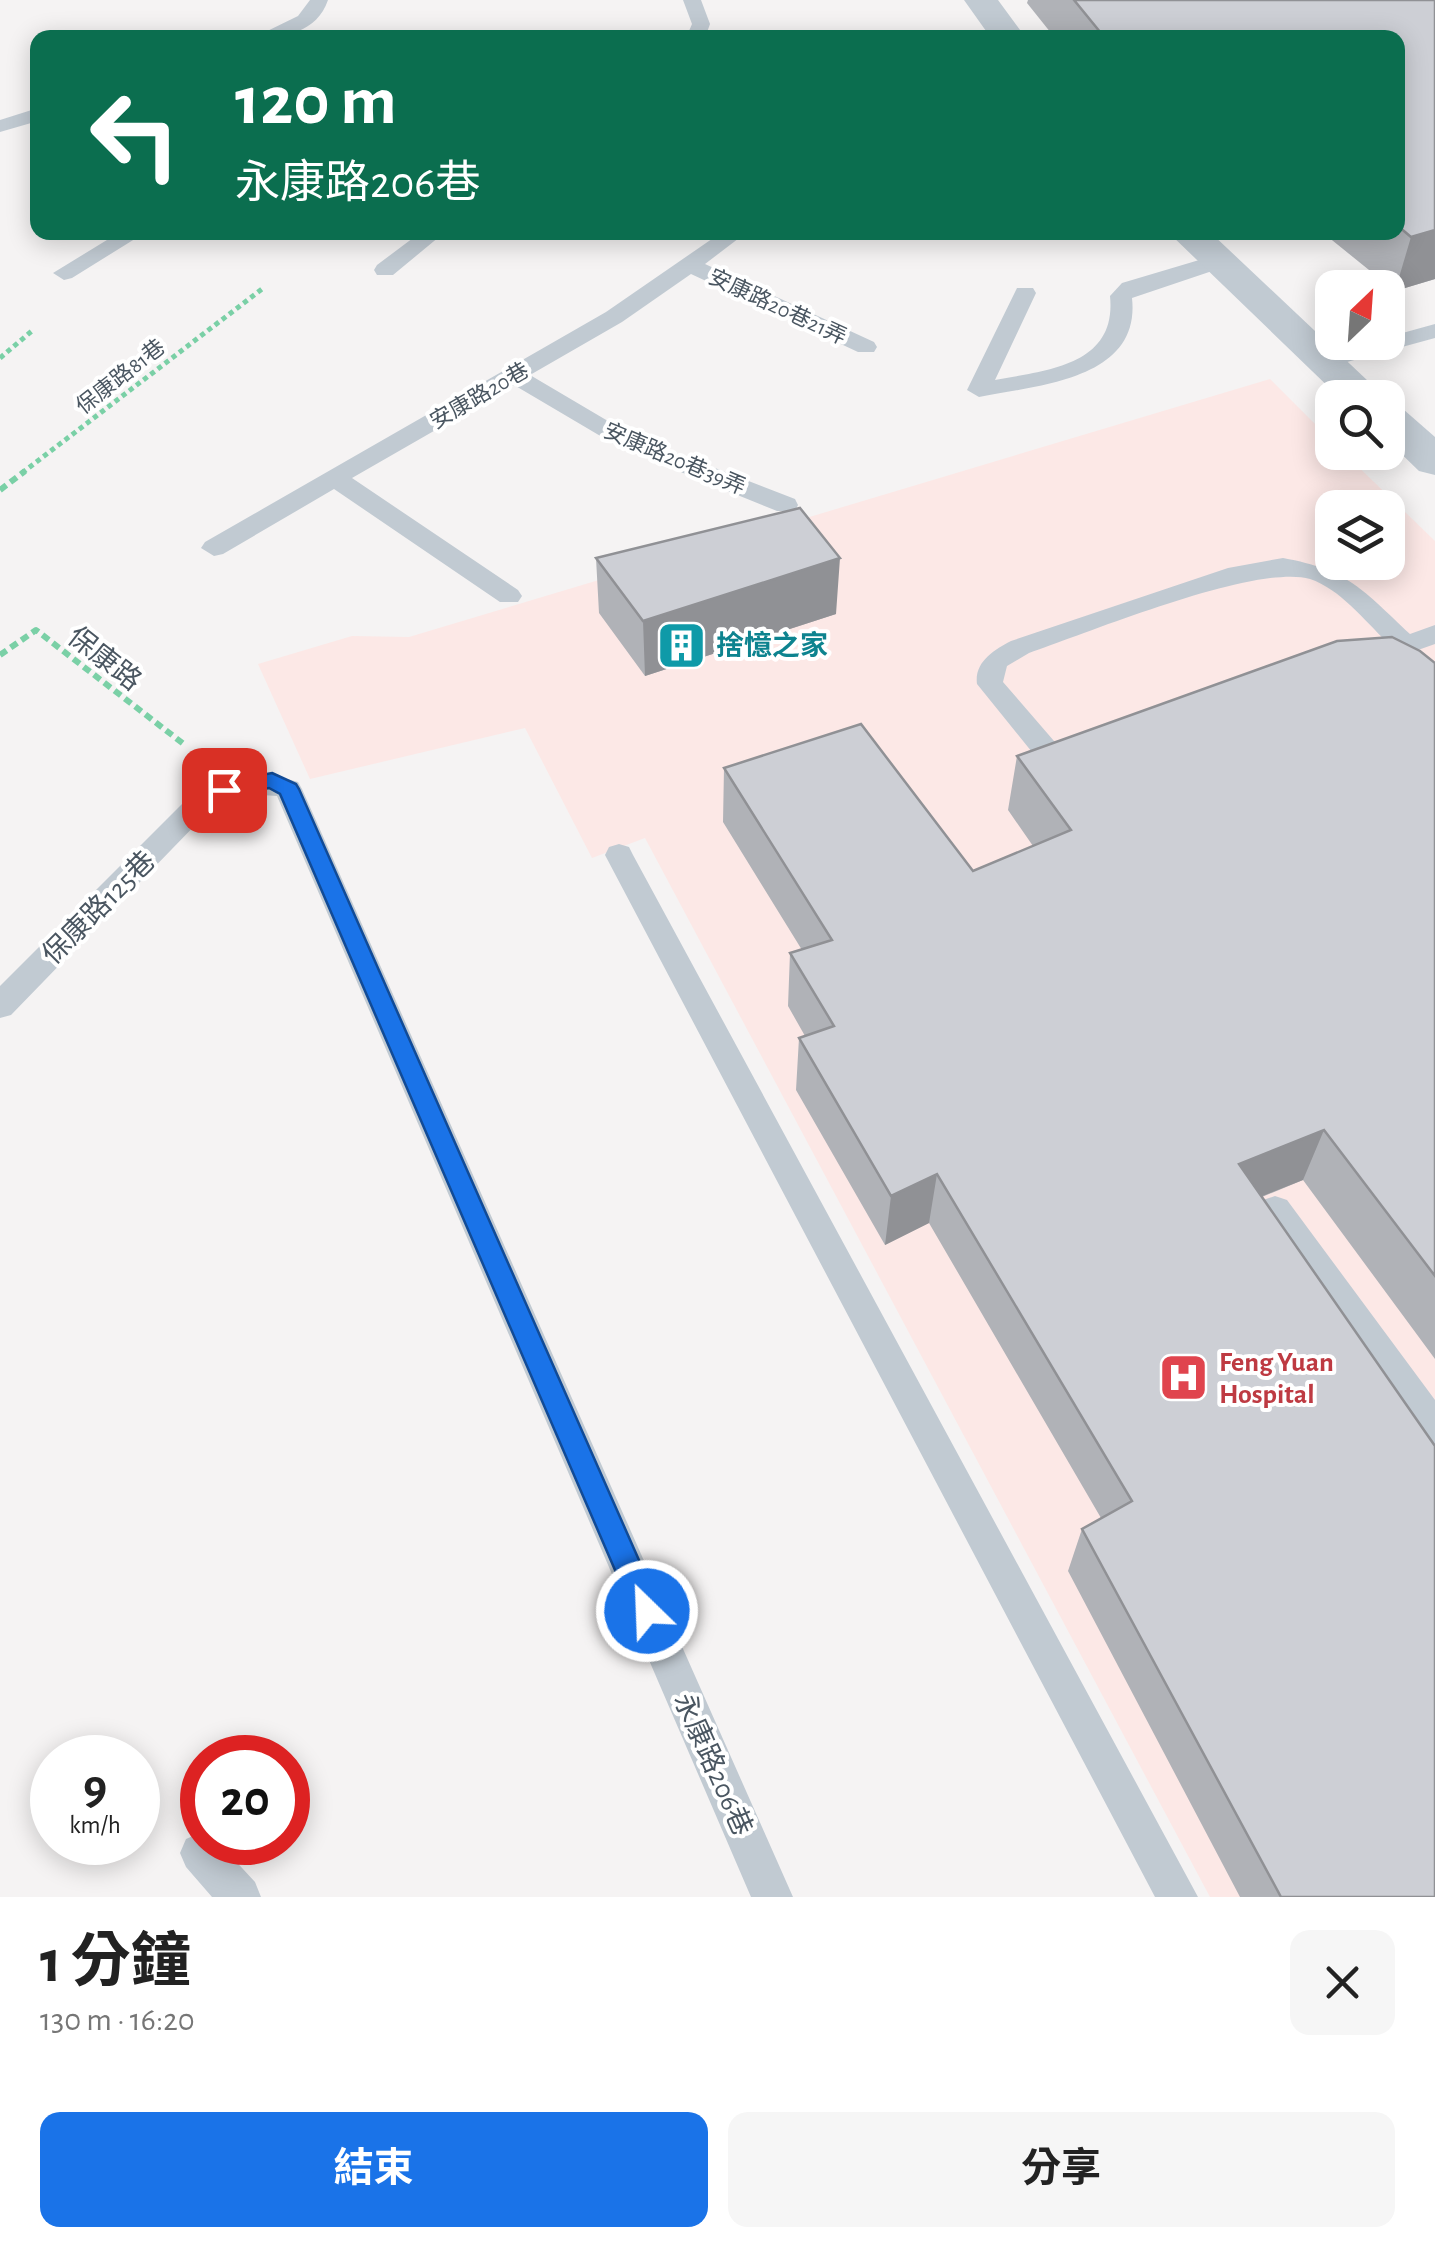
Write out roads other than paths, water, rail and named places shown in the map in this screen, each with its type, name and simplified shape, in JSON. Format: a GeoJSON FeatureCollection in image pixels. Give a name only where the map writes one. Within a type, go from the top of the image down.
{"type":"FeatureCollection","features":[{"type":"Feature","properties":{"kind":"street"},"geometry":{"type":"LineString","coordinates":[[981,0],[1003,30]]}},
{"type":"Feature","properties":{"kind":"street"},"geometry":{"type":"LineString","coordinates":[[1195,240],[1346,380]]}},
{"type":"Feature","properties":{"kind":"street"},"geometry":{"type":"LineString","coordinates":[[1405,434],[1435,462]]}},
{"type":"Feature","properties":{"kind":"lane"},"geometry":{"type":"LineString","coordinates":[[282,30],[309,19],[319,0]]}},
{"type":"Feature","properties":{"kind":"lane"},"geometry":{"type":"LineString","coordinates":[[692,0],[700,24],[697,30]]}},
{"type":"Feature","properties":{"kind":"lane"},"geometry":{"type":"LineString","coordinates":[[0,126],[30,117]]}},
{"type":"Feature","properties":{"kind":"lane"},"geometry":{"type":"LineString","coordinates":[[64,272],[122,240]]}},
{"type":"Feature","properties":{"kind":"lane"},"geometry":{"type":"LineString","coordinates":[[385,270],[424,240]]}},
{"type":"Feature","properties":{"kind":"lane","name":"安康路20巷"},"geometry":{"type":"LineString","coordinates":[[214,548],[614,316],[725,240]]}},
{"type":"Feature","properties":{"kind":"lane"},"geometry":{"type":"LineString","coordinates":[[1025,293],[979,390],[1082,367],[1117,340],[1122,326],[1121,296],[1130,288],[1216,262]]}},
{"type":"Feature","properties":{"kind":"lane","name":"安康路20巷21弄"},"geometry":{"type":"LineString","coordinates":[[689,265],[866,347]]}},
{"type":"Feature","properties":{"kind":"lane"},"geometry":{"type":"LineString","coordinates":[[1325,361],[1435,331]]}},
{"type":"Feature","properties":{"kind":"lane","name":"安康路20巷39弄"},"geometry":{"type":"LineString","coordinates":[[514,376],[627,442],[786,505]]}},
{"type":"Feature","properties":{"kind":"lane"},"geometry":{"type":"LineString","coordinates":[[335,478],[510,596]]}},
{"type":"Feature","properties":{"kind":"lane"},"geometry":{"type":"LineString","coordinates":[[1102,754],[1071,757],[1046,750],[990,684],[989,675],[998,660],[1020,647],[1266,566],[1316,572],[1340,583],[1406,645]]}},
{"type":"Feature","properties":{"kind":"lane"},"geometry":{"type":"LineString","coordinates":[[1342,668],[1435,634]]}},
{"type":"Feature","properties":{"kind":"lane"},"geometry":{"type":"LineString","coordinates":[[1379,655],[1402,678]]}},
{"type":"Feature","properties":{"kind":"lane","name":"永康路206巷"},"geometry":{"type":"LineString","coordinates":[[248,782],[272,780],[288,789],[772,1897]]}},
{"type":"Feature","properties":{"kind":"lane","name":"保康路125巷"},"geometry":{"type":"LineString","coordinates":[[0,1006],[194,809],[224,790],[248,782]]}},
{"type":"Feature","properties":{"kind":"lane"},"geometry":{"type":"LineString","coordinates":[[620,856],[1177,1897]]}},
{"type":"Feature","properties":{"kind":"lane"},"geometry":{"type":"LineString","coordinates":[[1275,1210],[1435,1429]]}},
{"type":"Feature","properties":{"kind":"lane"},"geometry":{"type":"LineString","coordinates":[[211,1865],[240,1897]]}},
{"type":"Feature","properties":{"kind":"place","name":"捨憶之家"},"geometry":{"type":"Point","coordinates":[681,645]}},
{"type":"Feature","properties":{"kind":"place","name":"Feng Yuan Hospital"},"geometry":{"type":"Point","coordinates":[1184,1377]}}]}
